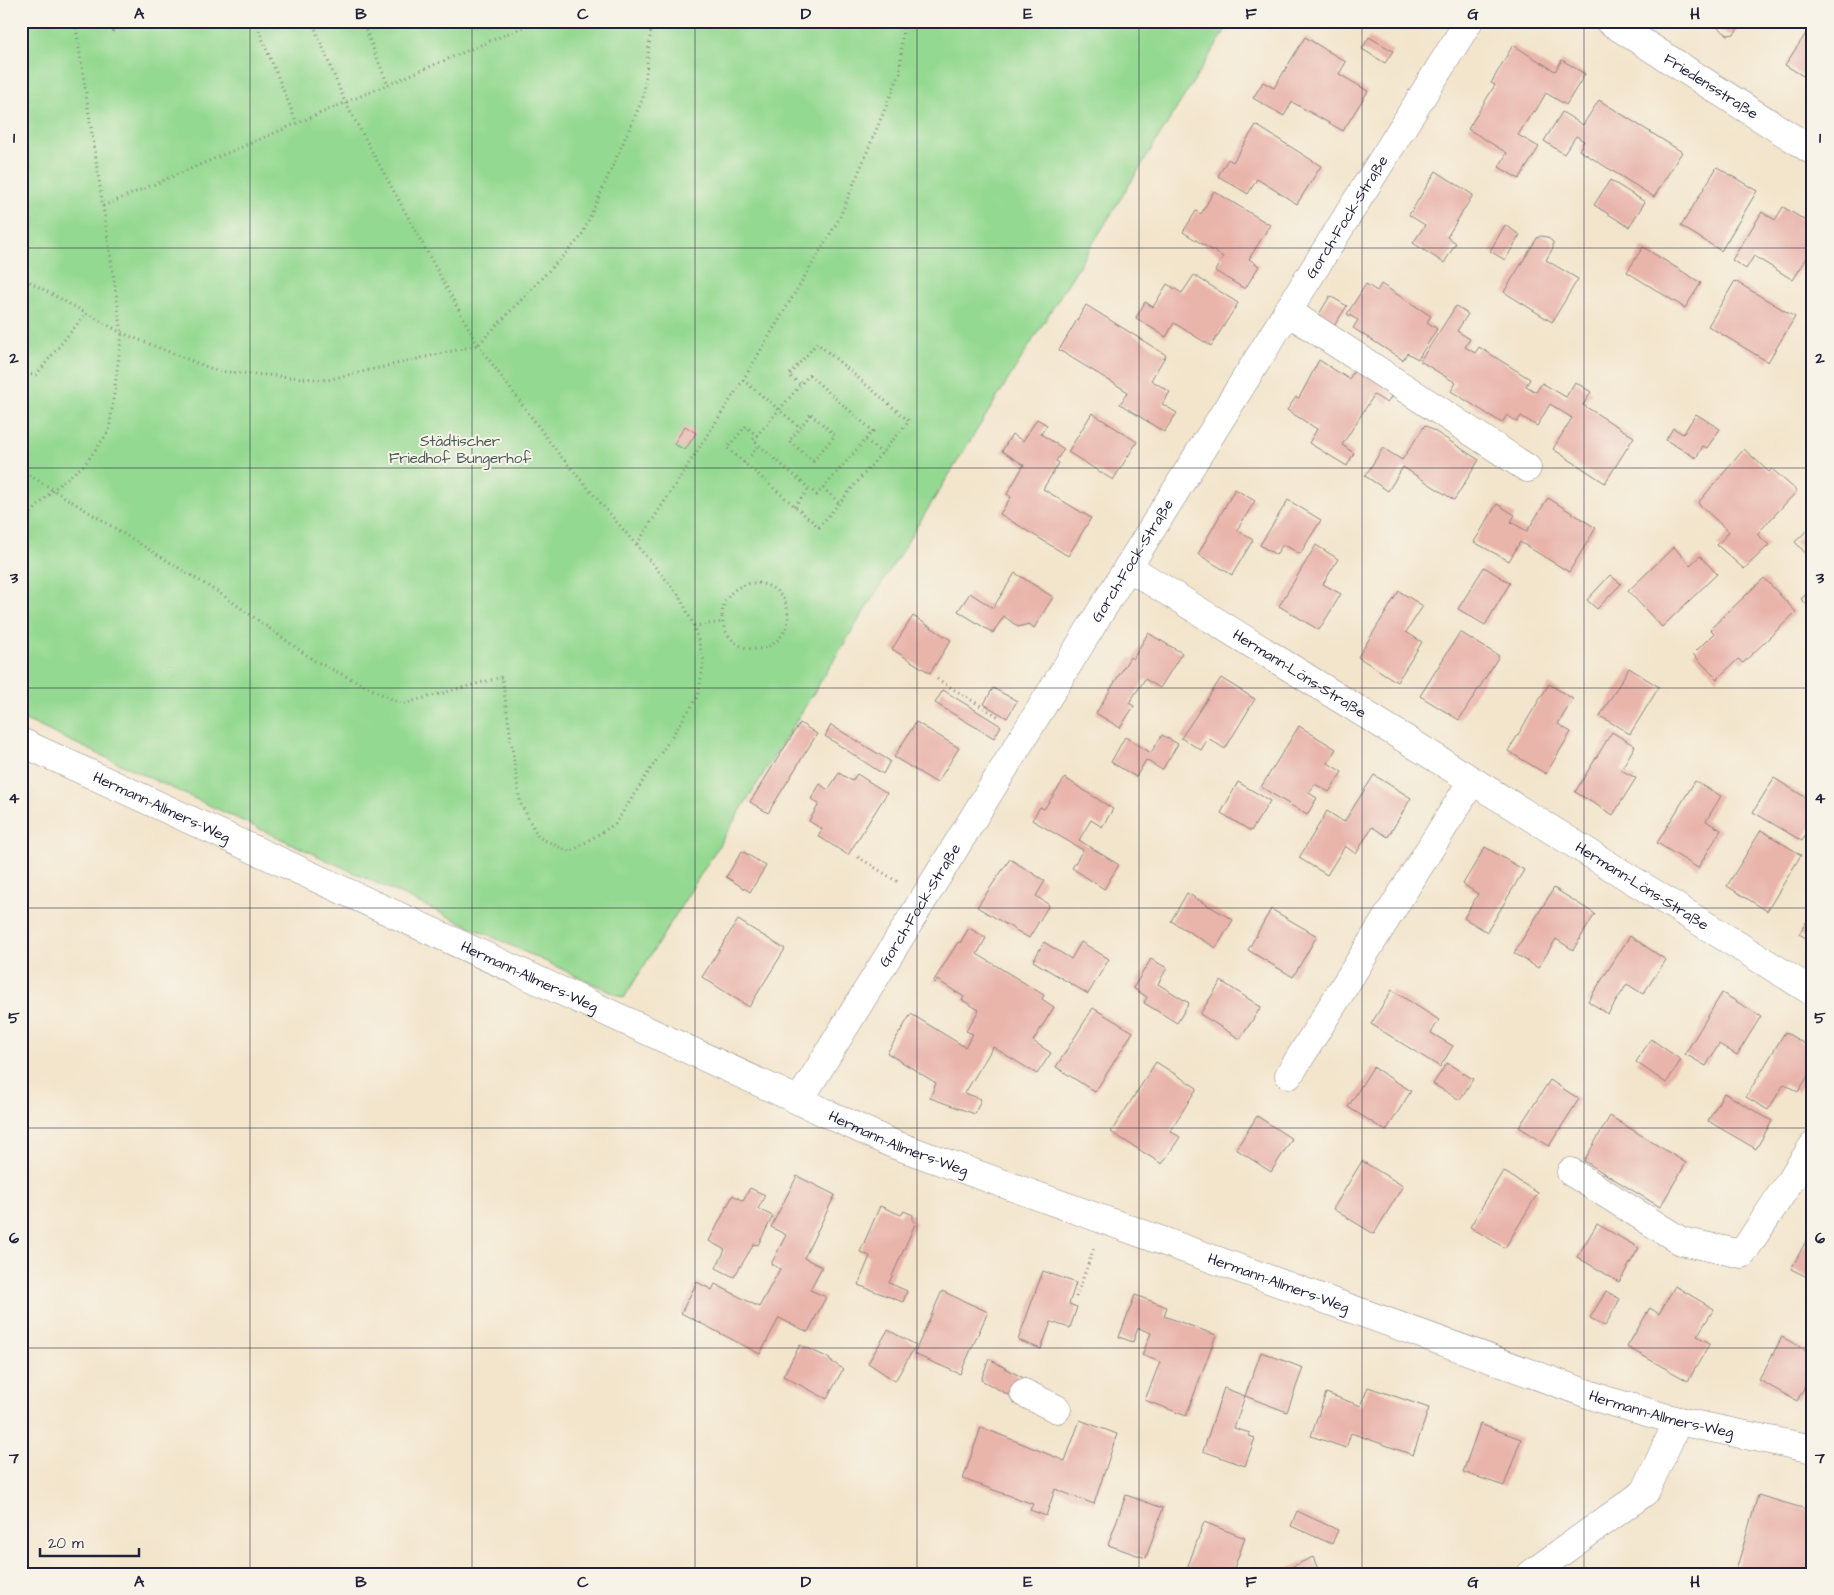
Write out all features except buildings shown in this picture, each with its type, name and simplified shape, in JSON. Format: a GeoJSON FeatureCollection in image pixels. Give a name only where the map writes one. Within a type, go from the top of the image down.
{"type":"FeatureCollection","features":[{"type":"Feature","properties":{"kind":"street","name":"Gorch-Fock-Straße"},"geometry":{"type":"LineString","coordinates":[[799,1101],[1128,567],[1469,21]]}},
{"type":"Feature","properties":{"kind":"street","name":"Friedensstraße"},"geometry":{"type":"LineString","coordinates":[[1609,21],[1813,151]]}},
{"type":"Feature","properties":{"kind":"street"},"geometry":{"type":"LineString","coordinates":[[1287,311],[1527,468]]}},
{"type":"Feature","properties":{"kind":"street","name":"Hermann-Löns-Straße"},"geometry":{"type":"LineString","coordinates":[[1128,567],[1813,992]]}},
{"type":"Feature","properties":{"kind":"street","name":"Hermann-Allmers-Weg"},"geometry":{"type":"LineString","coordinates":[[21,742],[893,1144],[1605,1400],[1678,1421],[1813,1449]]}},
{"type":"Feature","properties":{"kind":"street"},"geometry":{"type":"LineString","coordinates":[[1289,1075],[1472,782]]}},
{"type":"Feature","properties":{"kind":"street"},"geometry":{"type":"LineString","coordinates":[[1571,1172],[1682,1241],[1742,1254],[1813,1146]]}},
{"type":"Feature","properties":{"kind":"street"},"geometry":{"type":"LineString","coordinates":[[1024,1393],[1057,1409]]}},
{"type":"Feature","properties":{"kind":"street"},"geometry":{"type":"LineString","coordinates":[[1530,1574],[1645,1492],[1678,1421]]}},
{"type":"Feature","properties":{"kind":"path"},"geometry":{"type":"LineString","coordinates":[[21,524],[54,490],[85,464],[109,431],[122,333],[74,21]]}},
{"type":"Feature","properties":{"kind":"path"},"geometry":{"type":"LineString","coordinates":[[109,21],[113,31],[136,21]]}},
{"type":"Feature","properties":{"kind":"path"},"geometry":{"type":"LineString","coordinates":[[255,21],[296,122]]}},
{"type":"Feature","properties":{"kind":"path"},"geometry":{"type":"LineString","coordinates":[[21,470],[224,596],[315,662],[402,704],[502,677],[520,802],[538,837],[570,852],[614,824],[698,696],[704,661],[694,626],[679,595],[558,453],[478,345],[345,102],[312,21]]}},
{"type":"Feature","properties":{"kind":"path"},"geometry":{"type":"LineString","coordinates":[[362,21],[388,85]]}},
{"type":"Feature","properties":{"kind":"path"},"geometry":{"type":"LineString","coordinates":[[103,206],[537,21]]}},
{"type":"Feature","properties":{"kind":"path"},"geometry":{"type":"LineString","coordinates":[[21,278],[122,333],[217,371],[327,380],[478,345],[581,237],[643,98],[652,21]]}},
{"type":"Feature","properties":{"kind":"path"},"geometry":{"type":"LineString","coordinates":[[637,544],[743,380],[839,219],[900,73],[903,21]]}},
{"type":"Feature","properties":{"kind":"path"},"geometry":{"type":"LineString","coordinates":[[21,374],[36,375],[86,313]]}},
{"type":"Feature","properties":{"kind":"path"},"geometry":{"type":"LineString","coordinates":[[757,436],[746,426],[727,448],[818,527],[909,421],[817,343],[789,375],[801,385]]}},
{"type":"Feature","properties":{"kind":"path"},"geometry":{"type":"LineString","coordinates":[[809,375],[873,430],[817,495],[753,440],[779,410],[809,375]]}},
{"type":"Feature","properties":{"kind":"path"},"geometry":{"type":"LineString","coordinates":[[743,380],[800,427]]}},
{"type":"Feature","properties":{"kind":"path"},"geometry":{"type":"LineString","coordinates":[[810,414],[835,435],[813,461],[788,440],[800,427],[810,414]]}},
{"type":"Feature","properties":{"kind":"path"},"geometry":{"type":"LineString","coordinates":[[866,440],[882,453]]}},
{"type":"Feature","properties":{"kind":"path"},"geometry":{"type":"LineString","coordinates":[[744,463],[759,446]]}},
{"type":"Feature","properties":{"kind":"path"},"geometry":{"type":"LineString","coordinates":[[794,506],[809,488]]}},
{"type":"Feature","properties":{"kind":"path"},"geometry":{"type":"LineString","coordinates":[[823,488],[839,502]]}},
{"type":"Feature","properties":{"kind":"path"},"geometry":{"type":"LineString","coordinates":[[749,582],[762,583],[774,588],[784,598],[788,611],[788,624],[783,635],[773,644],[760,649],[747,648],[735,643],[726,633],[722,622],[722,608],[728,596],[737,587],[749,582]]}},
{"type":"Feature","properties":{"kind":"path"},"geometry":{"type":"LineString","coordinates":[[694,626],[722,622]]}},
{"type":"Feature","properties":{"kind":"path"},"geometry":{"type":"LineString","coordinates":[[937,679],[1026,733]]}},
{"type":"Feature","properties":{"kind":"path"},"geometry":{"type":"LineString","coordinates":[[858,857],[924,898]]}},
{"type":"Feature","properties":{"kind":"path"},"geometry":{"type":"LineString","coordinates":[[1076,1297],[1105,1221]]}},
{"type":"Feature","properties":{"kind":"green space","name":"Städtischer Friedhof Bungerhof"},"geometry":{"type":"Polygon","coordinates":[[[21,21],[1231,21],[624,998],[21,718],[21,21]]]}}]}
